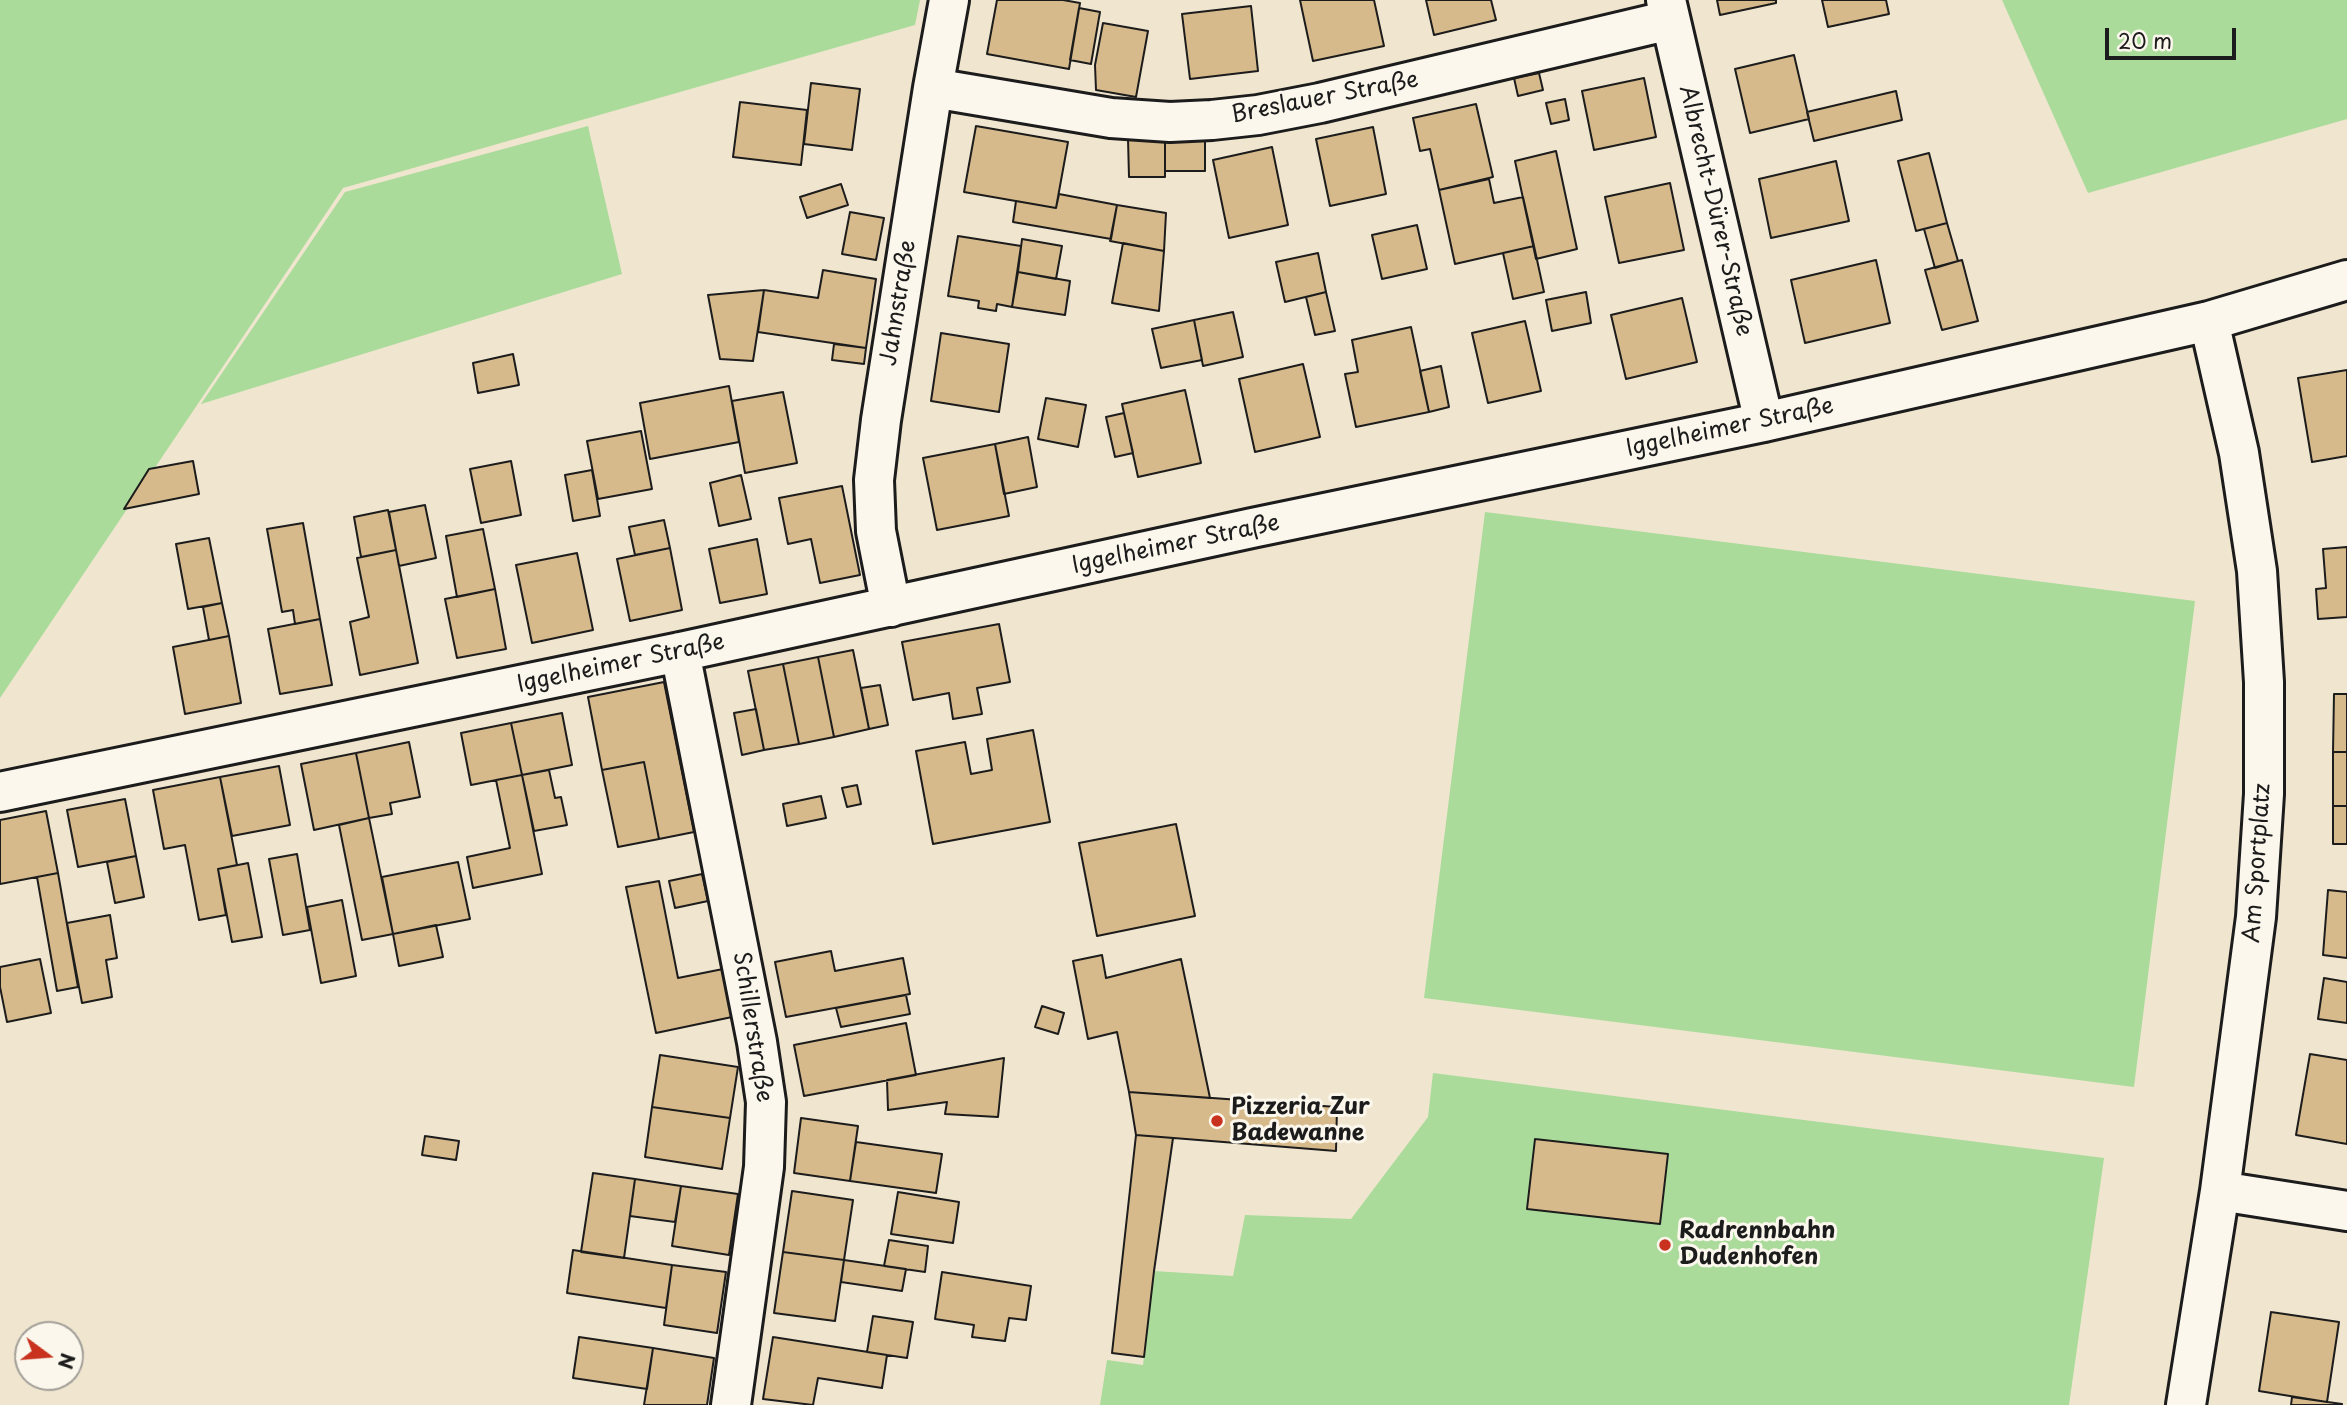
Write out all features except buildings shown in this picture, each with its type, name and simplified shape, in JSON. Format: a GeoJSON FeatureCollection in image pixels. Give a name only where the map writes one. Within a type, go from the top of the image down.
{"type":"FeatureCollection","features":[{"type":"Feature","properties":{"kind":"street","name":"Jahnstraße"},"geometry":{"type":"LineString","coordinates":[[891,607],[876,531],[874,480],[881,420],[949,0]]}},
{"type":"Feature","properties":{"kind":"street","name":"Breslauer Straße"},"geometry":{"type":"LineString","coordinates":[[933,88],[1111,118],[1170,122],[1212,120],[1258,115],[1320,103],[1668,10]]}},
{"type":"Feature","properties":{"kind":"street","name":"Albrecht-Dürer-Straße"},"geometry":{"type":"LineString","coordinates":[[1668,10],[1764,422]]}},
{"type":"Feature","properties":{"kind":"street","name":"Iggelheimer Straße"},"geometry":{"type":"LineString","coordinates":[[0,792],[680,652],[1252,528],[1764,422],[2209,321],[2347,280]]}},
{"type":"Feature","properties":{"kind":"street","name":"Am Sportplatz"},"geometry":{"type":"LineString","coordinates":[[2186,1405],[2220,1191],[2256,917],[2264,794],[2264,682],[2255,558],[2239,453],[2209,321]]}},
{"type":"Feature","properties":{"kind":"street","name":"Schillerstraße"},"geometry":{"type":"LineString","coordinates":[[680,652],[757,1042],[766,1102],[764,1167],[731,1405]]}},
{"type":"Feature","properties":{"kind":"street"},"geometry":{"type":"LineString","coordinates":[[2220,1191],[2347,1211]]}},
{"type":"Feature","properties":{"kind":"green space"},"geometry":{"type":"Polygon","coordinates":[[[0,0],[920,0],[915,25],[343,188],[0,698],[0,0]]]}},
{"type":"Feature","properties":{"kind":"green space"},"geometry":{"type":"Polygon","coordinates":[[[2002,0],[2347,0],[2347,119],[2088,193],[2002,0]]]}},
{"type":"Feature","properties":{"kind":"green space"},"geometry":{"type":"Polygon","coordinates":[[[588,126],[622,274],[201,404],[345,192],[588,126]]]}},
{"type":"Feature","properties":{"kind":"green space"},"geometry":{"type":"Polygon","coordinates":[[[1485,512],[2195,601],[2134,1087],[1424,998],[1485,512]]]}},
{"type":"Feature","properties":{"kind":"green space","name":"Radrennbahn Dudenhofen"},"geometry":{"type":"Polygon","coordinates":[[[1433,1073],[2104,1158],[2069,1405],[1100,1405],[1107,1360],[1143,1365],[1154,1271],[1233,1276],[1245,1215],[1351,1219],[1428,1117],[1433,1073]]]}},
{"type":"Feature","properties":{"kind":"place","name":"Pizzeria Zur Badewanne"},"geometry":{"type":"Point","coordinates":[1217,1121]}},
{"type":"Feature","properties":{"kind":"place","name":"Radrennbahn Dudenhofen"},"geometry":{"type":"Point","coordinates":[1665,1245]}}]}
